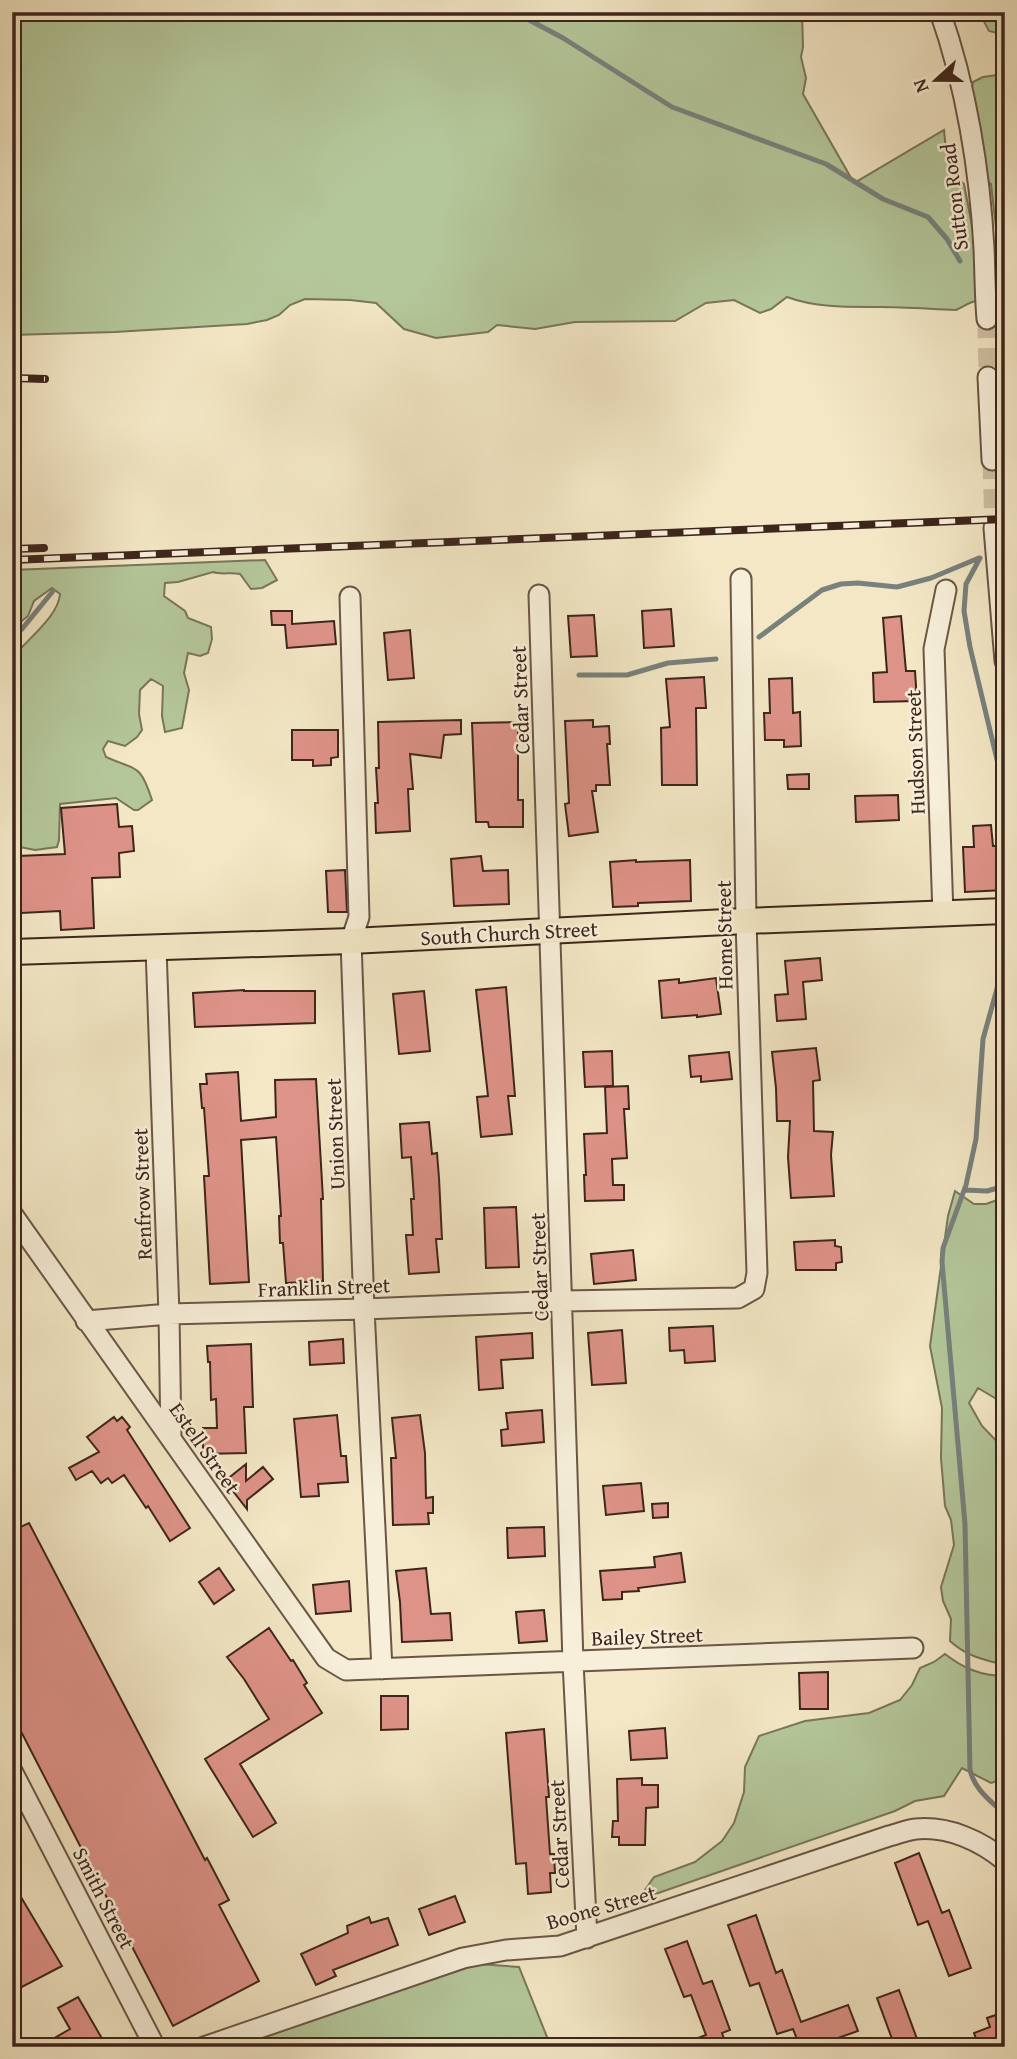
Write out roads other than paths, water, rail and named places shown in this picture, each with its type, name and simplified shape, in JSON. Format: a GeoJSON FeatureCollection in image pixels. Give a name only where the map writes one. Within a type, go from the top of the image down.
{"type":"FeatureCollection","features":[{"type":"Feature","properties":{"kind":"main road","name":"South Church Street"},"geometry":{"type":"LineString","coordinates":[[12,953],[351,941],[1005,911]]}},
{"type":"Feature","properties":{"kind":"street","name":"Sutton Road"},"geometry":{"type":"LineString","coordinates":[[940,12],[955,59],[973,150],[984,250],[987,319]]}},
{"type":"Feature","properties":{"kind":"street"},"geometry":{"type":"LineString","coordinates":[[988,377],[992,460]]}},
{"type":"Feature","properties":{"kind":"street"},"geometry":{"type":"LineString","coordinates":[[994,528],[1005,661]]}},
{"type":"Feature","properties":{"kind":"street","name":"Home Street"},"geometry":{"type":"LineString","coordinates":[[741,579],[746,921],[757,1273],[754,1289]]}},
{"type":"Feature","properties":{"kind":"street","name":"Hudson Street"},"geometry":{"type":"LineString","coordinates":[[943,915],[934,649],[946,590]]}},
{"type":"Feature","properties":{"kind":"street","name":"Cedar Street"},"geometry":{"type":"LineString","coordinates":[[539,595],[573,1662],[587,1938]]}},
{"type":"Feature","properties":{"kind":"street","name":"Union Street"},"geometry":{"type":"LineString","coordinates":[[350,597],[359,917],[351,941],[364,1309],[382,1669]]}},
{"type":"Feature","properties":{"kind":"street","name":"Renfrow Street"},"geometry":{"type":"LineString","coordinates":[[156,948],[171,1439]]}},
{"type":"Feature","properties":{"kind":"street","name":"Estell Street"},"geometry":{"type":"LineString","coordinates":[[12,1214],[326,1658],[346,1670],[382,1669]]}},
{"type":"Feature","properties":{"kind":"street","name":"Franklin Street"},"geometry":{"type":"LineString","coordinates":[[86,1321],[169,1314],[738,1298],[754,1289]]}},
{"type":"Feature","properties":{"kind":"street","name":"Bailey Street"},"geometry":{"type":"LineString","coordinates":[[382,1669],[913,1648]]}},
{"type":"Feature","properties":{"kind":"street","name":"Smith Street"},"geometry":{"type":"LineString","coordinates":[[12,1771],[155,2047]]}},
{"type":"Feature","properties":{"kind":"street","name":"Boone Street"},"geometry":{"type":"LineString","coordinates":[[204,2047],[463,1958],[506,1950],[560,1946],[916,1829],[963,1835],[981,1843],[1005,1861]]}},
{"type":"Feature","properties":{"kind":"waterway"},"geometry":{"type":"LineString","coordinates":[[514,12],[563,38],[672,107],[826,164],[883,199],[928,217],[947,239],[960,261]]}},
{"type":"Feature","properties":{"kind":"waterway"},"geometry":{"type":"LineString","coordinates":[[759,637],[822,590],[841,584],[858,583],[897,587],[931,578],[979,558]]}},
{"type":"Feature","properties":{"kind":"waterway"},"geometry":{"type":"LineString","coordinates":[[980,558],[966,584],[964,611],[1005,799]]}},
{"type":"Feature","properties":{"kind":"waterway"},"geometry":{"type":"LineString","coordinates":[[12,635],[22,629],[53,591]]}},
{"type":"Feature","properties":{"kind":"waterway"},"geometry":{"type":"LineString","coordinates":[[579,675],[627,675],[668,663],[716,659]]}},
{"type":"Feature","properties":{"kind":"waterway"},"geometry":{"type":"LineString","coordinates":[[999,1809],[978,1787],[970,1770],[965,1524],[942,1262],[943,1248],[966,1185],[976,1139],[983,1039],[1005,960]]}},
{"type":"Feature","properties":{"kind":"waterway"},"geometry":{"type":"LineString","coordinates":[[965,1190],[987,1191],[1005,1186]]}},
{"type":"Feature","properties":{"kind":"tunnel"},"geometry":{"type":"LineString","coordinates":[[987,319],[988,377]]}},
{"type":"Feature","properties":{"kind":"tunnel"},"geometry":{"type":"LineString","coordinates":[[992,460],[994,528]]}},
{"type":"Feature","properties":{"kind":"railway"},"geometry":{"type":"LineString","coordinates":[[12,378],[45,379]]}},
{"type":"Feature","properties":{"kind":"railway"},"geometry":{"type":"LineString","coordinates":[[12,560],[1005,519]]}},
{"type":"Feature","properties":{"kind":"railway"},"geometry":{"type":"LineString","coordinates":[[12,549],[44,548]]}}]}
